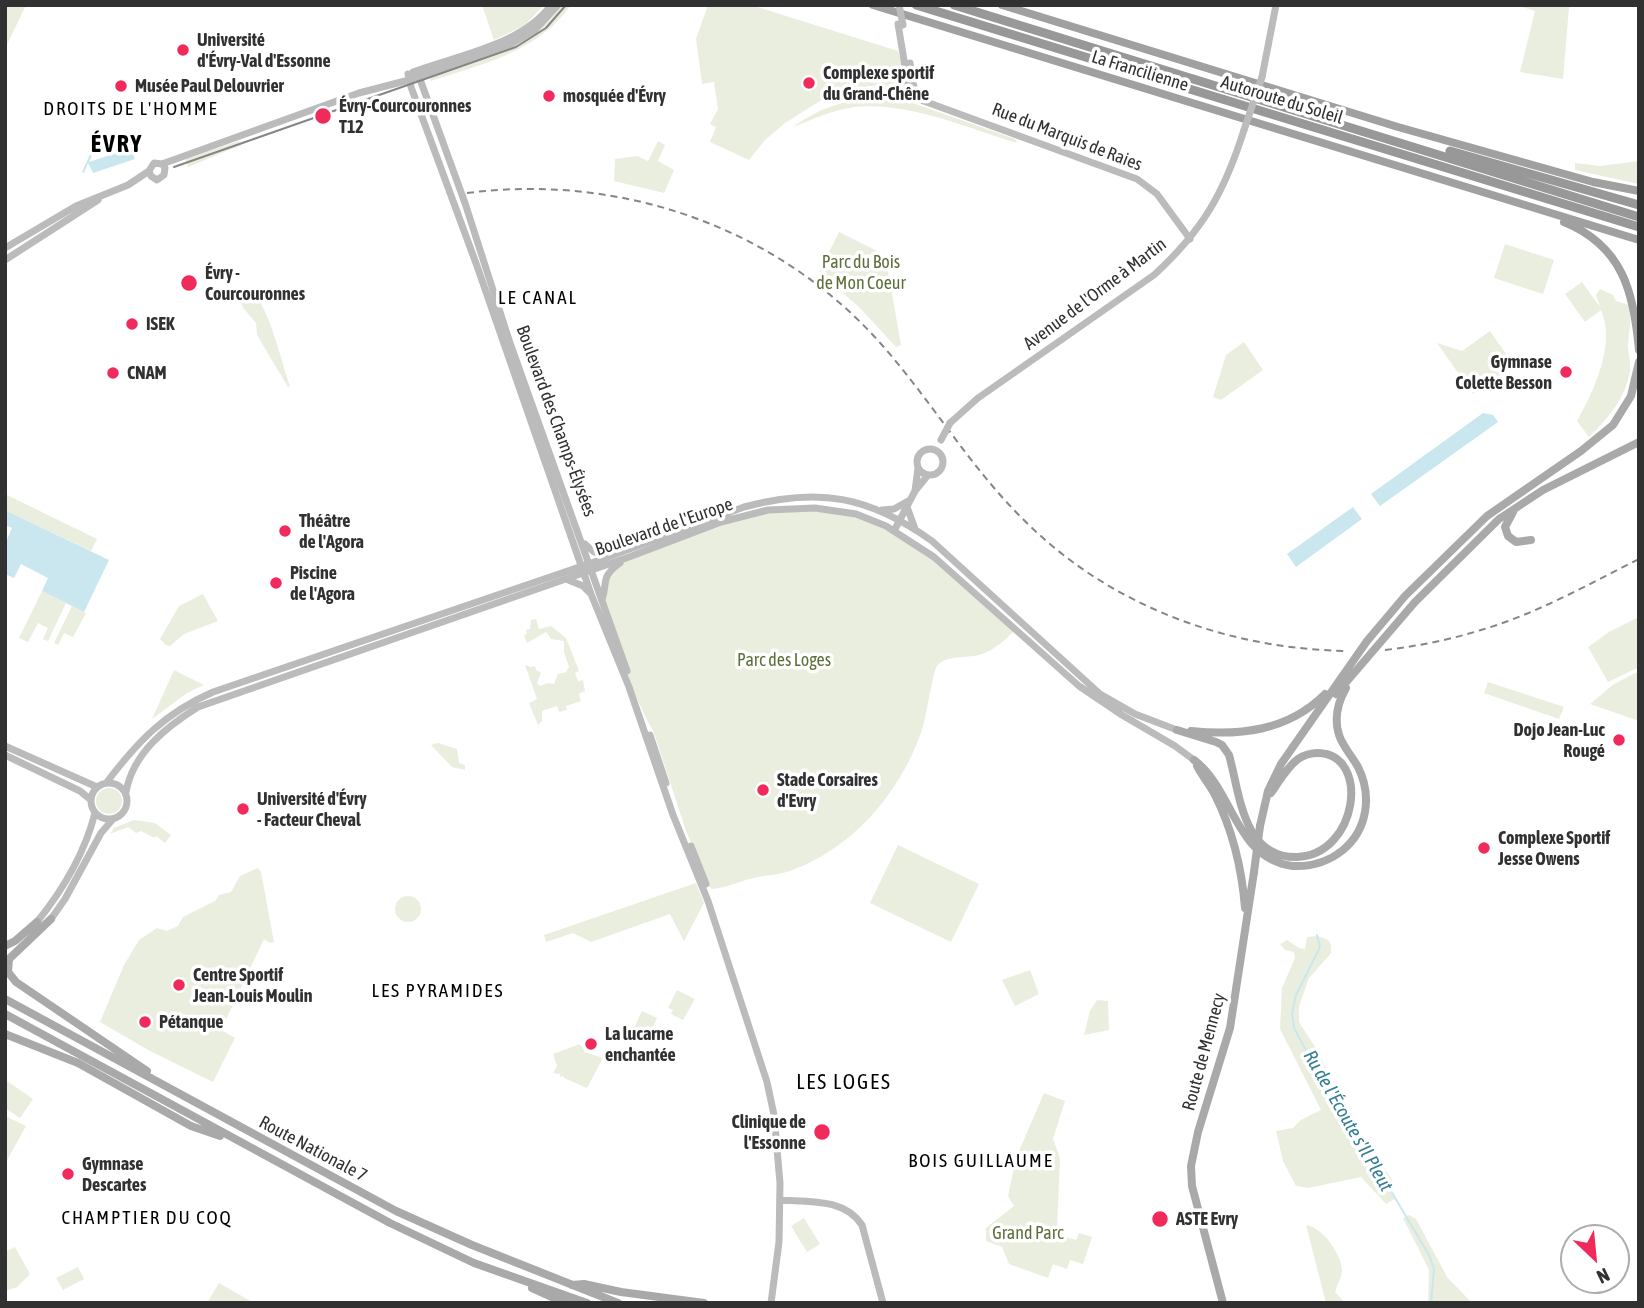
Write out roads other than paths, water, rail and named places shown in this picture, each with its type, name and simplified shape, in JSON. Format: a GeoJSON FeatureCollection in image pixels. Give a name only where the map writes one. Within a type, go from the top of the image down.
{"type":"FeatureCollection","features":[{"type":"Feature","properties":{"kind":"highway","name":"La Francilienne"},"geometry":{"type":"LineString","coordinates":[[873,5],[1639,240]]}},
{"type":"Feature","properties":{"kind":"highway","name":"Autoroute du Soleil"},"geometry":{"type":"LineString","coordinates":[[916,5],[1639,227]]}},
{"type":"Feature","properties":{"kind":"highway","name":"Autoroute du Soleil"},"geometry":{"type":"LineString","coordinates":[[954,5],[1639,216]]}},
{"type":"Feature","properties":{"kind":"highway","name":"La Francilienne"},"geometry":{"type":"LineString","coordinates":[[1002,5],[1385,123],[1593,182],[1639,191]]}},
{"type":"Feature","properties":{"kind":"highway"},"geometry":{"type":"LineString","coordinates":[[1390,138],[1410,140],[1639,205]]}},
{"type":"Feature","properties":{"kind":"highway"},"geometry":{"type":"LineString","coordinates":[[1523,205],[1530,211],[1582,230],[1615,260],[1633,299],[1639,350]]}},
{"type":"Feature","properties":{"kind":"main road"},"geometry":{"type":"LineString","coordinates":[[151,175],[152,164],[162,164],[272,123],[406,78],[517,35],[533,24],[551,5]]}},
{"type":"Feature","properties":{"kind":"main road"},"geometry":{"type":"LineString","coordinates":[[417,74],[519,40],[543,23],[558,5]]}},
{"type":"Feature","properties":{"kind":"main road","name":"Rue du Marquis de Raies"},"geometry":{"type":"LineString","coordinates":[[897,5],[913,96],[1137,178],[1157,194],[1190,239]]}},
{"type":"Feature","properties":{"kind":"main road","name":"Avenue de l'Orme à Martin"},"geometry":{"type":"LineString","coordinates":[[935,450],[950,423],[978,398],[1154,275],[1179,253],[1190,239],[1220,194],[1244,130],[1262,77],[1276,5]]}},
{"type":"Feature","properties":{"kind":"main road","name":"Boulevard des Champs-Élysées"},"geometry":{"type":"LineString","coordinates":[[417,74],[465,203],[510,343],[582,540],[591,594],[629,687],[673,815],[708,901],[767,1082],[776,1127],[780,1200],[779,1242],[771,1303]]}},
{"type":"Feature","properties":{"kind":"main road","name":"Boulevard des Champs-Élysées"},"geometry":{"type":"LineString","coordinates":[[406,78],[472,253],[575,550],[602,601],[676,811],[702,876],[708,901]]}},
{"type":"Feature","properties":{"kind":"main road"},"geometry":{"type":"LineString","coordinates":[[151,175],[157,180],[164,175],[165,168],[162,164]]}},
{"type":"Feature","properties":{"kind":"main road"},"geometry":{"type":"LineString","coordinates":[[5,248],[76,206],[151,175]]}},
{"type":"Feature","properties":{"kind":"main road"},"geometry":{"type":"LineString","coordinates":[[5,260],[98,199]]}},
{"type":"Feature","properties":{"kind":"main road"},"geometry":{"type":"LineString","coordinates":[[1194,760],[1213,781],[1246,838],[1261,853],[1278,863],[1298,866],[1316,865],[1333,858],[1359,831],[1366,808],[1364,783],[1338,734],[1336,721],[1350,672],[1373,632],[1405,596],[1487,516],[1581,451],[1613,425],[1631,396],[1639,362]]}},
{"type":"Feature","properties":{"kind":"main road"},"geometry":{"type":"LineString","coordinates":[[1177,730],[1228,733],[1271,728],[1315,704],[1350,672],[1499,519],[1543,489],[1639,442]]}},
{"type":"Feature","properties":{"kind":"main road"},"geometry":{"type":"LineString","coordinates":[[915,491],[918,456],[923,450],[935,450],[943,460],[942,468],[936,474],[928,475],[918,468]]}},
{"type":"Feature","properties":{"kind":"main road"},"geometry":{"type":"LineString","coordinates":[[894,531],[915,491],[928,475]]}},
{"type":"Feature","properties":{"kind":"main road","name":"Boulevard de l'Europe"},"geometry":{"type":"LineString","coordinates":[[586,567],[689,526],[767,501],[813,496],[847,500],[881,510],[916,529],[1100,694],[1135,714],[1177,730]]}},
{"type":"Feature","properties":{"kind":"main road"},"geometry":{"type":"LineString","coordinates":[[881,510],[894,509],[909,503]]}},
{"type":"Feature","properties":{"kind":"main road"},"geometry":{"type":"LineString","coordinates":[[909,503],[916,529]]}},
{"type":"Feature","properties":{"kind":"main road"},"geometry":{"type":"LineString","coordinates":[[1519,504],[1507,520],[1506,530],[1513,541],[1531,540]]}},
{"type":"Feature","properties":{"kind":"main road","name":"Boulevard de l'Europe"},"geometry":{"type":"LineString","coordinates":[[107,782],[153,728],[196,699],[233,684],[586,567],[629,557],[722,522],[786,508],[838,510],[872,520],[894,531],[934,557],[1088,693],[1164,738],[1194,760]]}},
{"type":"Feature","properties":{"kind":"main road"},"geometry":{"type":"LineString","coordinates":[[582,540],[594,552],[608,556]]}},
{"type":"Feature","properties":{"kind":"main road"},"geometry":{"type":"LineString","coordinates":[[575,550],[570,565],[562,575],[583,586],[591,594]]}},
{"type":"Feature","properties":{"kind":"main road"},"geometry":{"type":"LineString","coordinates":[[602,601],[604,579],[629,557]]}},
{"type":"Feature","properties":{"kind":"main road","name":"Boulevard de l'Europe"},"geometry":{"type":"LineString","coordinates":[[126,792],[134,767],[146,749],[163,732],[198,707],[562,575]]}},
{"type":"Feature","properties":{"kind":"main road"},"geometry":{"type":"LineString","coordinates":[[1246,923],[1260,826],[1281,764],[1299,735],[1344,676],[1350,672]]}},
{"type":"Feature","properties":{"kind":"main road"},"geometry":{"type":"LineString","coordinates":[[1177,730],[1216,742],[1225,749],[1245,820],[1253,835],[1267,848],[1283,856],[1309,855],[1324,849],[1337,837],[1344,826],[1350,799],[1350,782],[1342,764],[1330,756],[1310,754],[1296,760],[1269,794]]}},
{"type":"Feature","properties":{"kind":"main road"},"geometry":{"type":"LineString","coordinates":[[5,746],[86,785],[97,787],[107,782],[119,785],[126,792],[126,808],[101,833],[51,919],[9,959],[7,968],[10,975],[171,1090]]}},
{"type":"Feature","properties":{"kind":"main road"},"geometry":{"type":"LineString","coordinates":[[5,755],[80,791],[91,800],[95,813],[91,828],[68,876],[37,922],[5,946]]}},
{"type":"Feature","properties":{"kind":"main road"},"geometry":{"type":"LineString","coordinates":[[1194,760],[1215,795],[1233,847],[1241,877],[1246,923]]}},
{"type":"Feature","properties":{"kind":"main road"},"geometry":{"type":"LineString","coordinates":[[91,800],[97,787]]}},
{"type":"Feature","properties":{"kind":"main road"},"geometry":{"type":"LineString","coordinates":[[95,813],[103,818],[113,819]]}},
{"type":"Feature","properties":{"kind":"main road","name":"Route de Mennecy"},"geometry":{"type":"LineString","coordinates":[[1226,1303],[1198,1192],[1195,1148],[1230,1028],[1246,923]]}},
{"type":"Feature","properties":{"kind":"main road","name":"Route Nationale 7"},"geometry":{"type":"LineString","coordinates":[[5,999],[396,1211],[618,1303]]}},
{"type":"Feature","properties":{"kind":"main road","name":"Route Nationale 7"},"geometry":{"type":"LineString","coordinates":[[5,1014],[390,1223],[474,1263],[587,1303]]}},
{"type":"Feature","properties":{"kind":"main road"},"geometry":{"type":"LineString","coordinates":[[5,1034],[78,1063],[191,1126],[226,1136]]}},
{"type":"Feature","properties":{"kind":"main road"},"geometry":{"type":"LineString","coordinates":[[780,1200],[837,1205],[850,1211],[862,1224],[883,1303]]}},
{"type":"Feature","properties":{"kind":"main road"},"geometry":{"type":"LineString","coordinates":[[474,1263],[565,1303]]}},
{"type":"Feature","properties":{"kind":"main road"},"geometry":{"type":"LineString","coordinates":[[570,1285],[584,1283],[621,1292],[704,1303]]}},
{"type":"Feature","properties":{"kind":"water"},"geometry":{"type":"Polygon","coordinates":[[[102,135],[89,162],[131,148],[135,159],[93,173],[88,163],[84,173],[82,172],[98,137],[102,135]]]}},
{"type":"Feature","properties":{"kind":"water"},"geometry":{"type":"Polygon","coordinates":[[[1483,413],[1493,415],[1498,422],[1380,506],[1371,494],[1483,413]]]}},
{"type":"Feature","properties":{"kind":"water"},"geometry":{"type":"Polygon","coordinates":[[[1353,507],[1362,519],[1296,567],[1287,554],[1353,507]]]}},
{"type":"Feature","properties":{"kind":"water"},"geometry":{"type":"Polygon","coordinates":[[[5,510],[109,560],[84,612],[42,591],[48,578],[21,564],[14,578],[5,574],[5,544],[12,528],[5,525],[5,510]]]}},
{"type":"Feature","properties":{"kind":"waterway","name":"Ru de l'Écoute s'Il Pleut"},"geometry":{"type":"LineString","coordinates":[[1317,935],[1320,947],[1296,995],[1292,1013],[1294,1028],[1345,1122],[1429,1255],[1434,1269],[1431,1303]]}},
{"type":"Feature","properties":{"kind":"tram line"},"geometry":{"type":"LineString","coordinates":[[174,167],[516,47],[546,28],[566,5]]}},
{"type":"Feature","properties":{"kind":"railway"},"geometry":{"type":"LineString","coordinates":[[467,193],[525,189],[583,192],[639,201],[694,218],[746,240],[796,269],[841,304],[882,345],[1009,505],[1063,555],[1099,580],[1137,601],[1218,632],[1260,642],[1347,651]]}},
{"type":"Feature","properties":{"kind":"railway"},"geometry":{"type":"LineString","coordinates":[[1385,650],[1445,640],[1522,616],[1639,559]]}},
{"type":"Feature","properties":{"kind":"place","name":"Université d'Évry-Val d'Essonne"},"geometry":{"type":"Point","coordinates":[183,50]}},
{"type":"Feature","properties":{"kind":"place","name":"Complexe sportif du Grand-Chêne"},"geometry":{"type":"Point","coordinates":[809,83]}},
{"type":"Feature","properties":{"kind":"place","name":"Musée Paul Delouvrier"},"geometry":{"type":"Point","coordinates":[121,86]}},
{"type":"Feature","properties":{"kind":"place","name":"mosquée d'Évry"},"geometry":{"type":"Point","coordinates":[549,96]}},
{"type":"Feature","properties":{"kind":"place","name":"Évry-Courcouronnes T12"},"geometry":{"type":"Point","coordinates":[323,116]}},
{"type":"Feature","properties":{"kind":"place","name":"Évry - Courcouronnes"},"geometry":{"type":"Point","coordinates":[189,283]}},
{"type":"Feature","properties":{"kind":"place","name":"ISEK"},"geometry":{"type":"Point","coordinates":[132,324]}},
{"type":"Feature","properties":{"kind":"place","name":"Gymnase Colette Besson"},"geometry":{"type":"Point","coordinates":[1566,372]}},
{"type":"Feature","properties":{"kind":"place","name":"CNAM"},"geometry":{"type":"Point","coordinates":[113,373]}},
{"type":"Feature","properties":{"kind":"place","name":"Théâtre de l'Agora"},"geometry":{"type":"Point","coordinates":[285,531]}},
{"type":"Feature","properties":{"kind":"place","name":"Piscine de l'Agora"},"geometry":{"type":"Point","coordinates":[276,583]}},
{"type":"Feature","properties":{"kind":"place","name":"Dojo Jean-Luc Rougé"},"geometry":{"type":"Point","coordinates":[1619,740]}},
{"type":"Feature","properties":{"kind":"place","name":"Stade Corsaires d'Evry"},"geometry":{"type":"Point","coordinates":[763,790]}},
{"type":"Feature","properties":{"kind":"place","name":"Université d'Évry - Facteur Cheval"},"geometry":{"type":"Point","coordinates":[243,809]}},
{"type":"Feature","properties":{"kind":"place","name":"Complexe Sportif Jesse Owens"},"geometry":{"type":"Point","coordinates":[1484,848]}},
{"type":"Feature","properties":{"kind":"place","name":"Centre Sportif Jean-Louis Moulin"},"geometry":{"type":"Point","coordinates":[179,985]}},
{"type":"Feature","properties":{"kind":"place","name":"Pétanque"},"geometry":{"type":"Point","coordinates":[145,1022]}},
{"type":"Feature","properties":{"kind":"place","name":"La lucarne enchantée"},"geometry":{"type":"Point","coordinates":[591,1044]}},
{"type":"Feature","properties":{"kind":"place","name":"Clinique de l'Essonne"},"geometry":{"type":"Point","coordinates":[822,1132]}},
{"type":"Feature","properties":{"kind":"place","name":"Gymnase Descartes"},"geometry":{"type":"Point","coordinates":[68,1174]}},
{"type":"Feature","properties":{"kind":"place","name":"ASTE Evry"},"geometry":{"type":"Point","coordinates":[1160,1219]}},
{"type":"Feature","properties":{"kind":"district","name":"DROITS DE L'HOMME"},"geometry":{"type":"Point","coordinates":[131,109]}},
{"type":"Feature","properties":{"kind":"district","name":"ÉVRY"},"geometry":{"type":"Point","coordinates":[117,144]}},
{"type":"Feature","properties":{"kind":"district","name":"LE CANAL"},"geometry":{"type":"Point","coordinates":[538,298]}},
{"type":"Feature","properties":{"kind":"district","name":"LES PYRAMIDES"},"geometry":{"type":"Point","coordinates":[438,991]}},
{"type":"Feature","properties":{"kind":"district","name":"LES LOGES"},"geometry":{"type":"Point","coordinates":[844,1082]}},
{"type":"Feature","properties":{"kind":"district","name":"BOIS GUILLAUME"},"geometry":{"type":"Point","coordinates":[981,1161]}},
{"type":"Feature","properties":{"kind":"district","name":"CHAMPTIER DU COQ"},"geometry":{"type":"Point","coordinates":[147,1218]}},
{"type":"Feature","properties":{"kind":"park label","name":"Parc du Bois de Mon Coeur"},"geometry":{"type":"Point","coordinates":[861,272]}},
{"type":"Feature","properties":{"kind":"park label","name":"Parc des Loges"},"geometry":{"type":"Point","coordinates":[784,660]}},
{"type":"Feature","properties":{"kind":"park label","name":"Grand Parc"},"geometry":{"type":"Point","coordinates":[1028,1233]}}]}
